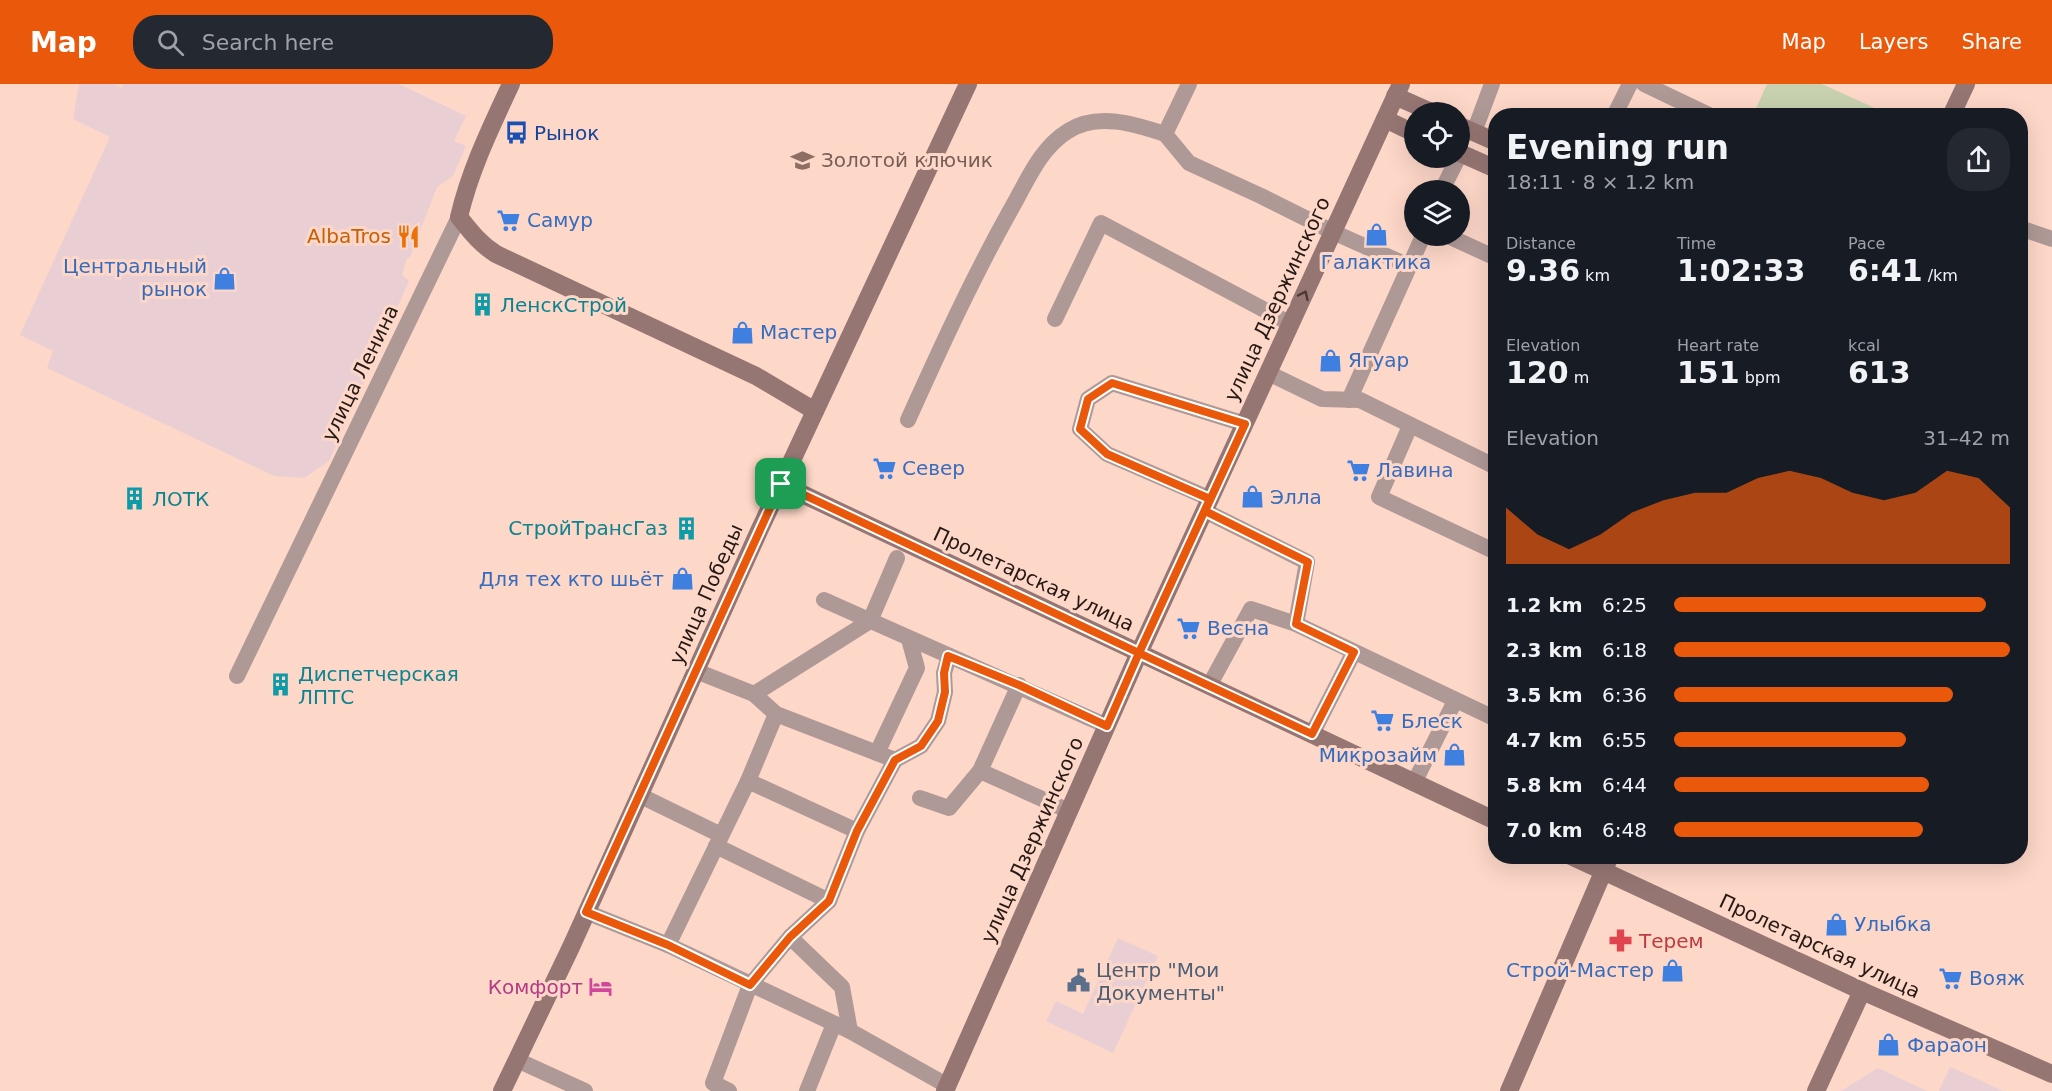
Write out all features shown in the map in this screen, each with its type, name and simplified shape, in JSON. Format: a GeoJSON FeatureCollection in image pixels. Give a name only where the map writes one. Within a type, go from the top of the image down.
{"type":"FeatureCollection","features":[{"type":"Feature","properties":{"kind":"main road","name":"улица Ленина"},"geometry":{"type":"LineString","coordinates":[[459,216],[470,178],[510,84]]}},
{"type":"Feature","properties":{"kind":"main road","name":"улица Победы"},"geometry":{"type":"LineString","coordinates":[[502,1091],[968,84]]}},
{"type":"Feature","properties":{"kind":"main road"},"geometry":{"type":"LineString","coordinates":[[1955,108],[1966,84]]}},
{"type":"Feature","properties":{"kind":"main road"},"geometry":{"type":"LineString","coordinates":[[1398,90],[1416,102]]}},
{"type":"Feature","properties":{"kind":"main road","name":"улица Дзержинского"},"geometry":{"type":"LineString","coordinates":[[946,1088],[1139,653],[1398,90]]}},
{"type":"Feature","properties":{"kind":"main road"},"geometry":{"type":"LineString","coordinates":[[1385,120],[1404,129]]}},
{"type":"Feature","properties":{"kind":"main road"},"geometry":{"type":"LineString","coordinates":[[1470,130],[1488,138]]}},
{"type":"Feature","properties":{"kind":"main road"},"geometry":{"type":"LineString","coordinates":[[1470,159],[1488,166]]}},
{"type":"Feature","properties":{"kind":"main road"},"geometry":{"type":"LineString","coordinates":[[459,216],[482,245],[496,254],[756,376],[815,411]]}},
{"type":"Feature","properties":{"kind":"main road","name":"Пролетарская улица"},"geometry":{"type":"LineString","coordinates":[[781,484],[1488,817]]}},
{"type":"Feature","properties":{"kind":"main road"},"geometry":{"type":"LineString","coordinates":[[1509,1091],[1607,864]]}},
{"type":"Feature","properties":{"kind":"main road","name":"Пролетарская улица"},"geometry":{"type":"LineString","coordinates":[[1607,864],[1862,991],[2052,1074]]}},
{"type":"Feature","properties":{"kind":"main road"},"geometry":{"type":"LineString","coordinates":[[1816,1091],[1862,991]]}},
{"type":"Feature","properties":{"kind":"street"},"geometry":{"type":"LineString","coordinates":[[1165,134],[1189,84]]}},
{"type":"Feature","properties":{"kind":"street"},"geometry":{"type":"LineString","coordinates":[[1470,124],[1492,84]]}},
{"type":"Feature","properties":{"kind":"street"},"geometry":{"type":"LineString","coordinates":[[1618,108],[1630,84]]}},
{"type":"Feature","properties":{"kind":"street"},"geometry":{"type":"LineString","coordinates":[[1644,84],[1694,108]]}},
{"type":"Feature","properties":{"kind":"street"},"geometry":{"type":"LineString","coordinates":[[908,420],[982,261],[1045,150],[1070,130],[1095,122],[1129,122],[1165,134],[1190,164],[1409,266]]}},
{"type":"Feature","properties":{"kind":"street","name":"улица Ленина"},"geometry":{"type":"LineString","coordinates":[[237,676],[459,216]]}},
{"type":"Feature","properties":{"kind":"street"},"geometry":{"type":"LineString","coordinates":[[1055,319],[1101,223],[1291,324]]}},
{"type":"Feature","properties":{"kind":"street"},"geometry":{"type":"LineString","coordinates":[[2028,231],[2052,239]]}},
{"type":"Feature","properties":{"kind":"street"},"geometry":{"type":"LineString","coordinates":[[1349,400],[1418,246]]}},
{"type":"Feature","properties":{"kind":"street"},"geometry":{"type":"LineString","coordinates":[[1470,246],[1488,254]]}},
{"type":"Feature","properties":{"kind":"street"},"geometry":{"type":"LineString","coordinates":[[1268,373],[1322,399],[1360,400],[1488,463]]}},
{"type":"Feature","properties":{"kind":"street"},"geometry":{"type":"LineString","coordinates":[[1245,424],[1112,383],[1088,399],[1080,429],[1107,454],[1208,505],[1308,562],[1296,624]]}},
{"type":"Feature","properties":{"kind":"street"},"geometry":{"type":"LineString","coordinates":[[1410,426],[1379,497],[1488,548]]}},
{"type":"Feature","properties":{"kind":"street"},"geometry":{"type":"LineString","coordinates":[[754,694],[870,621],[897,558]]}},
{"type":"Feature","properties":{"kind":"street"},"geometry":{"type":"LineString","coordinates":[[825,600],[1107,726]]}},
{"type":"Feature","properties":{"kind":"street"},"geometry":{"type":"LineString","coordinates":[[1209,686],[1251,609],[1296,624],[1488,715]]}},
{"type":"Feature","properties":{"kind":"street"},"geometry":{"type":"LineString","coordinates":[[877,753],[917,668],[909,639]]}},
{"type":"Feature","properties":{"kind":"street"},"geometry":{"type":"LineString","coordinates":[[1312,734],[1354,652]]}},
{"type":"Feature","properties":{"kind":"street"},"geometry":{"type":"LineString","coordinates":[[729,1091],[713,1083],[750,985],[790,937],[829,901],[857,831],[895,760],[921,746],[938,721],[945,692],[944,673],[948,656]]}},
{"type":"Feature","properties":{"kind":"street"},"geometry":{"type":"LineString","coordinates":[[696,671],[754,694],[776,714],[895,760]]}},
{"type":"Feature","properties":{"kind":"street"},"geometry":{"type":"LineString","coordinates":[[920,798],[949,808],[980,771],[1019,685]]}},
{"type":"Feature","properties":{"kind":"street"},"geometry":{"type":"LineString","coordinates":[[1414,783],[1455,701]]}},
{"type":"Feature","properties":{"kind":"street"},"geometry":{"type":"LineString","coordinates":[[668,945],[748,781],[776,714]]}},
{"type":"Feature","properties":{"kind":"street"},"geometry":{"type":"LineString","coordinates":[[980,771],[1069,811]]}},
{"type":"Feature","properties":{"kind":"street"},"geometry":{"type":"LineString","coordinates":[[748,781],[857,831]]}},
{"type":"Feature","properties":{"kind":"street"},"geometry":{"type":"LineString","coordinates":[[639,795],[829,901]]}},
{"type":"Feature","properties":{"kind":"street"},"geometry":{"type":"LineString","coordinates":[[586,912],[668,945],[842,1027],[946,1088]]}},
{"type":"Feature","properties":{"kind":"street"},"geometry":{"type":"LineString","coordinates":[[790,937],[842,987],[842,1027],[807,1091]]}},
{"type":"Feature","properties":{"kind":"street"},"geometry":{"type":"LineString","coordinates":[[517,1060],[585,1091]]}},
{"type":"Feature","properties":{"kind":"shaded area","name":"Центральный рынок"},"geometry":{"type":"Polygon","coordinates":[[[79,84],[113,84],[122,88],[124,84],[399,84],[466,116],[454,141],[466,146],[453,176],[437,187],[410,257],[407,258],[402,275],[409,281],[329,461],[304,478],[274,476],[47,368],[53,351],[20,335],[110,137],[73,119],[79,84]]]}},
{"type":"Feature","properties":{"kind":"shaded area"},"geometry":{"type":"Polygon","coordinates":[[[1118,938],[1158,956],[1113,1053],[1046,1021],[1056,1001],[1083,1014],[1118,938]]]}},
{"type":"Feature","properties":{"kind":"shaded area"},"geometry":{"type":"Polygon","coordinates":[[[1950,1067],[1971,1076],[2003,1091],[1939,1091],[1950,1067]]]}},
{"type":"Feature","properties":{"kind":"shaded area"},"geometry":{"type":"Polygon","coordinates":[[[1878,1068],[1927,1091],[1841,1091],[1878,1068]]]}},
{"type":"Feature","properties":{"kind":"green space"},"geometry":{"type":"Polygon","coordinates":[[[1767,84],[1822,84],[1875,108],[1756,108],[1767,84]]]}},
{"type":"Feature","properties":{"kind":"place","name":"Рынок"},"geometry":{"type":"Point","coordinates":[516,133]}},
{"type":"Feature","properties":{"kind":"place","name":"Золотой ключик"},"geometry":{"type":"Point","coordinates":[803,160]}},
{"type":"Feature","properties":{"kind":"place","name":"Самур"},"geometry":{"type":"Point","coordinates":[509,220]}},
{"type":"Feature","properties":{"kind":"place","name":"Галактика"},"geometry":{"type":"Point","coordinates":[1376,234]}},
{"type":"Feature","properties":{"kind":"place","name":"AlbaTros"},"geometry":{"type":"Point","coordinates":[409,236]}},
{"type":"Feature","properties":{"kind":"place","name":"Центральный рынок"},"geometry":{"type":"Point","coordinates":[225,278]}},
{"type":"Feature","properties":{"kind":"place","name":"ЛенскСтрой"},"geometry":{"type":"Point","coordinates":[482,305]}},
{"type":"Feature","properties":{"kind":"place","name":"Мастер"},"geometry":{"type":"Point","coordinates":[742,332]}},
{"type":"Feature","properties":{"kind":"place","name":"Ягуар"},"geometry":{"type":"Point","coordinates":[1330,360]}},
{"type":"Feature","properties":{"kind":"place","name":"Север"},"geometry":{"type":"Point","coordinates":[884,468]}},
{"type":"Feature","properties":{"kind":"place","name":"Лавина"},"geometry":{"type":"Point","coordinates":[1358,470]}},
{"type":"Feature","properties":{"kind":"place","name":"Элла"},"geometry":{"type":"Point","coordinates":[1252,497]}},
{"type":"Feature","properties":{"kind":"place","name":"ЛОТК"},"geometry":{"type":"Point","coordinates":[134,499]}},
{"type":"Feature","properties":{"kind":"place","name":"СтройТрансГаз"},"geometry":{"type":"Point","coordinates":[686,528]}},
{"type":"Feature","properties":{"kind":"place","name":"Для тех кто шьёт"},"geometry":{"type":"Point","coordinates":[682,579]}},
{"type":"Feature","properties":{"kind":"place","name":"Весна"},"geometry":{"type":"Point","coordinates":[1189,628]}},
{"type":"Feature","properties":{"kind":"place","name":"Диспетчерская ЛПТС"},"geometry":{"type":"Point","coordinates":[280,685]}},
{"type":"Feature","properties":{"kind":"place","name":"Блеск"},"geometry":{"type":"Point","coordinates":[1383,721]}},
{"type":"Feature","properties":{"kind":"place","name":"Микрозайм"},"geometry":{"type":"Point","coordinates":[1455,755]}},
{"type":"Feature","properties":{"kind":"place","name":"Улыбка"},"geometry":{"type":"Point","coordinates":[1836,924]}},
{"type":"Feature","properties":{"kind":"place","name":"Терем"},"geometry":{"type":"Point","coordinates":[1621,941]}},
{"type":"Feature","properties":{"kind":"place","name":"Строй-Мастер"},"geometry":{"type":"Point","coordinates":[1672,970]}},
{"type":"Feature","properties":{"kind":"place","name":"Вояж"},"geometry":{"type":"Point","coordinates":[1951,978]}},
{"type":"Feature","properties":{"kind":"place","name":"Центр \"Мои Документы\""},"geometry":{"type":"Point","coordinates":[1078,981]}},
{"type":"Feature","properties":{"kind":"place","name":"Комфорт"},"geometry":{"type":"Point","coordinates":[601,987]}},
{"type":"Feature","properties":{"kind":"place","name":"Фараон"},"geometry":{"type":"Point","coordinates":[1889,1045]}},
{"type":"Feature","properties":{"kind":"route"},"geometry":{"type":"LineString","coordinates":[[781,484],[586,912],[668,945],[750,985],[790,937],[829,901],[857,831],[895,760],[921,746],[938,721],[945,692],[944,673],[948,656],[1019,685],[1107,726],[1139,653],[1312,734],[1354,652],[1296,624],[1308,562],[1205,511],[1245,424],[1112,383],[1088,399],[1080,429],[1107,454],[1210,499],[1139,653],[781,484]]}}]}
